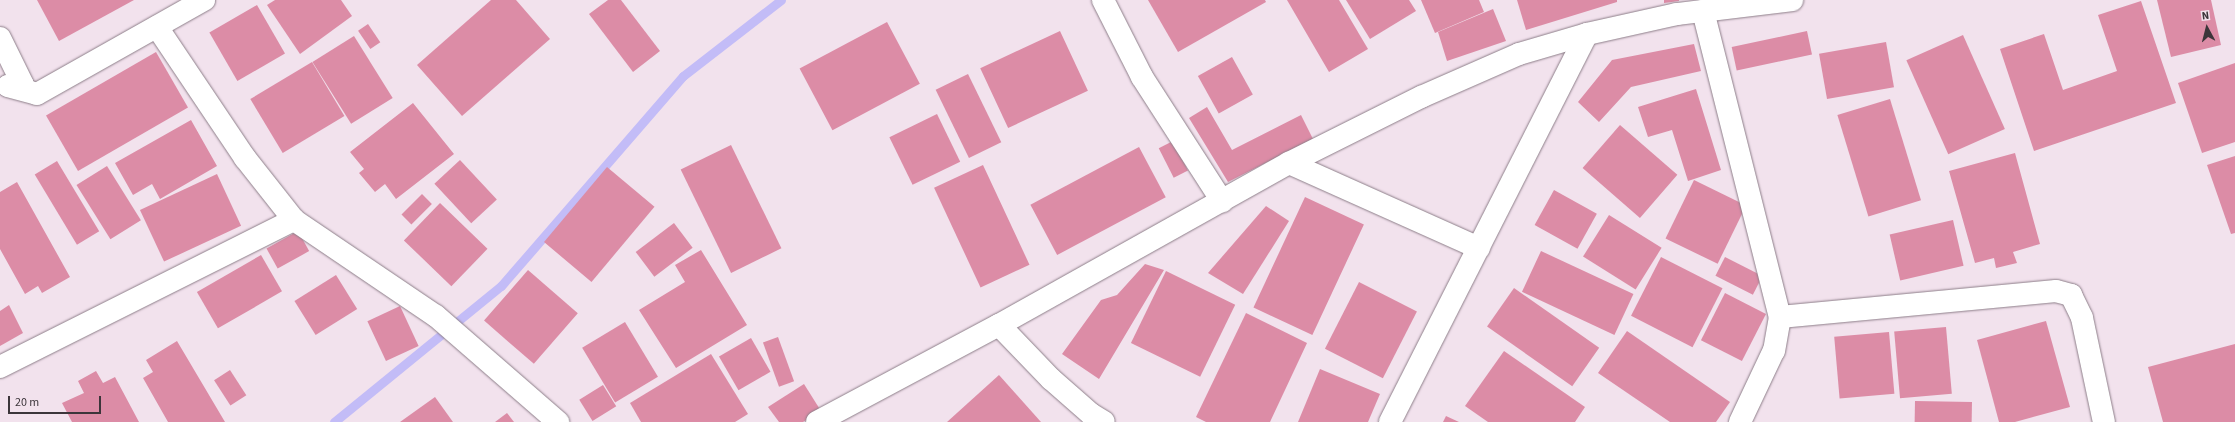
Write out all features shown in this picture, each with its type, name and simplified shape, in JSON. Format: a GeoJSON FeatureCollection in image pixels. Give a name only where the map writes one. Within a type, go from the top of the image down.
{"type":"FeatureCollection","features":[{"type":"Feature","properties":{"kind":"street"},"geometry":{"type":"LineString","coordinates":[[0,38],[23,84],[8,86],[37,94],[204,0]]}},
{"type":"Feature","properties":{"kind":"street"},"geometry":{"type":"LineString","coordinates":[[1103,0],[1142,77],[1222,201]]}},
{"type":"Feature","properties":{"kind":"street"},"geometry":{"type":"LineString","coordinates":[[817,422],[999,325],[1290,163],[1421,98],[1519,54],[1586,34],[1702,11],[1792,0]]}},
{"type":"Feature","properties":{"kind":"street"},"geometry":{"type":"LineString","coordinates":[[1702,11],[1780,317],[1774,350],[1748,419]]}},
{"type":"Feature","properties":{"kind":"street"},"geometry":{"type":"LineString","coordinates":[[157,27],[245,158],[294,220],[436,316],[558,422]]}},
{"type":"Feature","properties":{"kind":"street"},"geometry":{"type":"LineString","coordinates":[[1390,422],[1586,34]]}},
{"type":"Feature","properties":{"kind":"street"},"geometry":{"type":"LineString","coordinates":[[1290,163],[1479,248]]}},
{"type":"Feature","properties":{"kind":"street"},"geometry":{"type":"LineString","coordinates":[[0,368],[294,220]]}},
{"type":"Feature","properties":{"kind":"street"},"geometry":{"type":"LineString","coordinates":[[1780,317],[2056,291],[2071,295],[2082,318],[2104,422]]}},
{"type":"Feature","properties":{"kind":"street"},"geometry":{"type":"LineString","coordinates":[[999,325],[1051,379],[1090,414],[1104,422]]}},
{"type":"Feature","properties":{"kind":"building"},"geometry":{"type":"Polygon","coordinates":[[[37,0],[134,0],[59,41],[37,0]]]}},
{"type":"Feature","properties":{"kind":"building"},"geometry":{"type":"Polygon","coordinates":[[[275,0],[341,0],[352,16],[300,54],[267,5],[275,0]]]}},
{"type":"Feature","properties":{"kind":"building"},"geometry":{"type":"Polygon","coordinates":[[[491,0],[516,0],[550,39],[462,116],[417,65],[491,0]]]}},
{"type":"Feature","properties":{"kind":"building"},"geometry":{"type":"Polygon","coordinates":[[[608,0],[621,0],[660,51],[633,72],[589,14],[608,0]]]}},
{"type":"Feature","properties":{"kind":"building"},"geometry":{"type":"Polygon","coordinates":[[[1148,0],[1265,0],[1266,2],[1178,52],[1148,0]]]}},
{"type":"Feature","properties":{"kind":"building"},"geometry":{"type":"Polygon","coordinates":[[[1287,0],[1339,0],[1368,49],[1329,72],[1287,0]]]}},
{"type":"Feature","properties":{"kind":"building"},"geometry":{"type":"Polygon","coordinates":[[[1346,0],[1409,0],[1416,11],[1370,39],[1346,0]]]}},
{"type":"Feature","properties":{"kind":"building"},"geometry":{"type":"Polygon","coordinates":[[[1421,0],[1479,0],[1484,12],[1435,33],[1421,0]]]}},
{"type":"Feature","properties":{"kind":"building"},"geometry":{"type":"Polygon","coordinates":[[[1517,0],[1617,0],[1617,2],[1526,30],[1517,0]]]}},
{"type":"Feature","properties":{"kind":"building"},"geometry":{"type":"Polygon","coordinates":[[[1664,0],[1679,0],[1679,1],[1664,3],[1664,0]]]}},
{"type":"Feature","properties":{"kind":"building"},"geometry":{"type":"Polygon","coordinates":[[[2157,0],[2211,0],[2221,45],[2171,57],[2157,0]]]}},
{"type":"Feature","properties":{"kind":"building"},"geometry":{"type":"Polygon","coordinates":[[[2141,1],[2176,103],[2034,151],[2000,49],[2044,34],[2063,90],[2117,71],[2098,15],[2141,1]]]}},
{"type":"Feature","properties":{"kind":"building"},"geometry":{"type":"Polygon","coordinates":[[[257,5],[285,53],[237,81],[209,32],[257,5]]]}},
{"type":"Feature","properties":{"kind":"building"},"geometry":{"type":"Polygon","coordinates":[[[1493,9],[1506,41],[1447,61],[1438,32],[1493,9]]]}},
{"type":"Feature","properties":{"kind":"building"},"geometry":{"type":"Polygon","coordinates":[[[887,22],[920,84],[832,130],[800,68],[887,22]]]}},
{"type":"Feature","properties":{"kind":"building"},"geometry":{"type":"Polygon","coordinates":[[[368,24],[380,42],[370,49],[358,31],[368,24]]]}},
{"type":"Feature","properties":{"kind":"building"},"geometry":{"type":"Polygon","coordinates":[[[1060,31],[1088,91],[1008,128],[980,68],[1060,31]]]}},
{"type":"Feature","properties":{"kind":"building"},"geometry":{"type":"Polygon","coordinates":[[[1807,31],[1812,54],[1737,70],[1732,47],[1807,31]]]}},
{"type":"Feature","properties":{"kind":"building"},"geometry":{"type":"Polygon","coordinates":[[[1963,35],[2005,129],[1948,154],[1906,60],[1963,35]]]}},
{"type":"Feature","properties":{"kind":"building"},"geometry":{"type":"Polygon","coordinates":[[[354,36],[393,98],[351,124],[312,62],[354,36]]]}},
{"type":"Feature","properties":{"kind":"building"},"geometry":{"type":"Polygon","coordinates":[[[1886,42],[1894,87],[1827,99],[1819,54],[1886,42]]]}},
{"type":"Feature","properties":{"kind":"building"},"geometry":{"type":"Polygon","coordinates":[[[1694,44],[1701,71],[1631,87],[1599,122],[1578,102],[1612,60],[1694,44]]]}},
{"type":"Feature","properties":{"kind":"building"},"geometry":{"type":"Polygon","coordinates":[[[156,52],[188,107],[78,171],[46,116],[156,52]]]}},
{"type":"Feature","properties":{"kind":"building"},"geometry":{"type":"Polygon","coordinates":[[[1232,57],[1253,95],[1219,114],[1198,76],[1232,57]]]}},
{"type":"Feature","properties":{"kind":"building"},"geometry":{"type":"Polygon","coordinates":[[[312,62],[344,116],[283,153],[250,99],[312,62]]]}},
{"type":"Feature","properties":{"kind":"building"},"geometry":{"type":"Polygon","coordinates":[[[2235,63],[2235,142],[2202,153],[2178,83],[2235,63]]]}},
{"type":"Feature","properties":{"kind":"building"},"geometry":{"type":"Polygon","coordinates":[[[968,74],[1001,142],[969,158],[936,90],[968,74]]]}},
{"type":"Feature","properties":{"kind":"building"},"geometry":{"type":"Polygon","coordinates":[[[1696,89],[1721,170],[1688,181],[1672,130],[1648,137],[1638,107],[1696,89]]]}},
{"type":"Feature","properties":{"kind":"building"},"geometry":{"type":"Polygon","coordinates":[[[1890,99],[1921,200],[1868,216],[1837,115],[1890,99]]]}},
{"type":"Feature","properties":{"kind":"building"},"geometry":{"type":"Polygon","coordinates":[[[413,103],[454,154],[396,199],[385,184],[375,192],[359,173],[364,169],[350,152],[413,103]]]}},
{"type":"Feature","properties":{"kind":"building"},"geometry":{"type":"Polygon","coordinates":[[[1207,107],[1232,150],[1301,115],[1313,139],[1228,182],[1189,118],[1207,107]]]}},
{"type":"Feature","properties":{"kind":"building"},"geometry":{"type":"Polygon","coordinates":[[[937,114],[960,162],[913,185],[889,137],[937,114]]]}},
{"type":"Feature","properties":{"kind":"building"},"geometry":{"type":"Polygon","coordinates":[[[191,120],[217,166],[160,199],[152,184],[133,195],[115,163],[191,120]]]}},
{"type":"Feature","properties":{"kind":"building"},"geometry":{"type":"Polygon","coordinates":[[[1620,125],[1677,175],[1640,218],[1583,168],[1620,125]]]}},
{"type":"Feature","properties":{"kind":"building"},"geometry":{"type":"Polygon","coordinates":[[[1173,141],[1188,170],[1174,178],[1159,148],[1173,141]]]}},
{"type":"Feature","properties":{"kind":"building"},"geometry":{"type":"Polygon","coordinates":[[[731,145],[781,248],[731,273],[681,170],[731,145]]]}},
{"type":"Feature","properties":{"kind":"building"},"geometry":{"type":"Polygon","coordinates":[[[1139,147],[1166,197],[1057,255],[1030,205],[1139,147]]]}},
{"type":"Feature","properties":{"kind":"building"},"geometry":{"type":"Polygon","coordinates":[[[2015,153],[2040,244],[2013,252],[2017,263],[1996,268],[1994,258],[1975,263],[1949,171],[2015,153]]]}},
{"type":"Feature","properties":{"kind":"building"},"geometry":{"type":"Polygon","coordinates":[[[2235,156],[2235,233],[2231,234],[2207,165],[2235,156]]]}},
{"type":"Feature","properties":{"kind":"building"},"geometry":{"type":"Polygon","coordinates":[[[460,160],[497,199],[471,223],[434,184],[460,160]]]}},
{"type":"Feature","properties":{"kind":"building"},"geometry":{"type":"Polygon","coordinates":[[[57,161],[99,231],[77,245],[35,174],[57,161]]]}},
{"type":"Feature","properties":{"kind":"building"},"geometry":{"type":"Polygon","coordinates":[[[983,165],[1029,265],[981,288],[934,188],[983,165]]]}},
{"type":"Feature","properties":{"kind":"building"},"geometry":{"type":"Polygon","coordinates":[[[107,166],[141,220],[110,239],[76,185],[107,166]]]}},
{"type":"Feature","properties":{"kind":"building"},"geometry":{"type":"Polygon","coordinates":[[[607,167],[654,207],[592,282],[544,242],[607,167]]]}},
{"type":"Feature","properties":{"kind":"building"},"geometry":{"type":"Polygon","coordinates":[[[217,174],[241,226],[164,262],[140,210],[217,174]]]}},
{"type":"Feature","properties":{"kind":"building"},"geometry":{"type":"Polygon","coordinates":[[[1694,180],[1746,205],[1718,264],[1666,238],[1694,180]]]}},
{"type":"Feature","properties":{"kind":"building"},"geometry":{"type":"Polygon","coordinates":[[[17,182],[70,277],[42,293],[38,286],[25,294],[0,249],[0,192],[17,182]]]}},
{"type":"Feature","properties":{"kind":"building"},"geometry":{"type":"Polygon","coordinates":[[[1554,190],[1597,214],[1577,249],[1535,225],[1554,190]]]}},
{"type":"Feature","properties":{"kind":"building"},"geometry":{"type":"Polygon","coordinates":[[[422,194],[432,204],[411,224],[401,215],[422,194]]]}},
{"type":"Feature","properties":{"kind":"building"},"geometry":{"type":"Polygon","coordinates":[[[1305,197],[1364,224],[1312,335],[1253,308],[1305,197]]]}},
{"type":"Feature","properties":{"kind":"building"},"geometry":{"type":"Polygon","coordinates":[[[440,203],[487,249],[451,286],[404,240],[440,203]]]}},
{"type":"Feature","properties":{"kind":"building"},"geometry":{"type":"Polygon","coordinates":[[[1266,206],[1289,221],[1243,294],[1208,273],[1266,206]]]}},
{"type":"Feature","properties":{"kind":"building"},"geometry":{"type":"Polygon","coordinates":[[[1609,215],[1662,248],[1636,289],[1583,257],[1609,215]]]}},
{"type":"Feature","properties":{"kind":"building"},"geometry":{"type":"Polygon","coordinates":[[[1953,220],[1964,266],[1900,280],[1890,235],[1953,220]]]}},
{"type":"Feature","properties":{"kind":"building"},"geometry":{"type":"Polygon","coordinates":[[[674,223],[693,248],[654,277],[636,252],[674,223]]]}},
{"type":"Feature","properties":{"kind":"building"},"geometry":{"type":"Polygon","coordinates":[[[298,231],[309,251],[278,269],[267,248],[298,231]]]}},
{"type":"Feature","properties":{"kind":"building"},"geometry":{"type":"Polygon","coordinates":[[[701,250],[747,325],[676,368],[639,310],[685,282],[675,265],[701,250]]]}},
{"type":"Feature","properties":{"kind":"building"},"geometry":{"type":"Polygon","coordinates":[[[1541,251],[1633,294],[1614,335],[1522,292],[1541,251]]]}},
{"type":"Feature","properties":{"kind":"building"},"geometry":{"type":"Polygon","coordinates":[[[261,255],[282,291],[218,328],[197,292],[261,255]]]}},
{"type":"Feature","properties":{"kind":"building"},"geometry":{"type":"Polygon","coordinates":[[[1661,257],[1722,288],[1693,347],[1631,316],[1661,257]]]}},
{"type":"Feature","properties":{"kind":"building"},"geometry":{"type":"Polygon","coordinates":[[[1725,257],[1762,276],[1753,295],[1715,276],[1725,257]]]}},
{"type":"Feature","properties":{"kind":"building"},"geometry":{"type":"Polygon","coordinates":[[[1145,264],[1164,270],[1099,379],[1062,354],[1101,300],[1117,295],[1145,264]]]}},
{"type":"Feature","properties":{"kind":"building"},"geometry":{"type":"Polygon","coordinates":[[[528,270],[578,313],[534,364],[484,321],[528,270]]]}},
{"type":"Feature","properties":{"kind":"building"},"geometry":{"type":"Polygon","coordinates":[[[1166,271],[1235,305],[1200,377],[1131,343],[1166,271]]]}},
{"type":"Feature","properties":{"kind":"building"},"geometry":{"type":"Polygon","coordinates":[[[336,275],[357,309],[316,335],[294,301],[336,275]]]}},
{"type":"Feature","properties":{"kind":"building"},"geometry":{"type":"Polygon","coordinates":[[[1359,282],[1417,312],[1383,378],[1325,349],[1359,282]]]}},
{"type":"Feature","properties":{"kind":"building"},"geometry":{"type":"Polygon","coordinates":[[[1514,288],[1599,348],[1572,386],[1487,327],[1514,288]]]}},
{"type":"Feature","properties":{"kind":"building"},"geometry":{"type":"Polygon","coordinates":[[[1725,293],[1766,314],[1742,361],[1701,340],[1725,293]]]}},
{"type":"Feature","properties":{"kind":"building"},"geometry":{"type":"Polygon","coordinates":[[[9,305],[23,333],[0,346],[0,311],[9,305]]]}},
{"type":"Feature","properties":{"kind":"building"},"geometry":{"type":"Polygon","coordinates":[[[400,306],[419,346],[386,361],[367,321],[400,306]]]}},
{"type":"Feature","properties":{"kind":"building"},"geometry":{"type":"Polygon","coordinates":[[[1246,313],[1307,343],[1270,422],[1206,422],[1196,417],[1246,313]]]}},
{"type":"Feature","properties":{"kind":"building"},"geometry":{"type":"Polygon","coordinates":[[[2046,321],[2070,407],[2015,422],[1999,422],[1977,340],[2046,321]]]}},
{"type":"Feature","properties":{"kind":"building"},"geometry":{"type":"Polygon","coordinates":[[[625,322],[658,377],[615,403],[582,348],[625,322]]]}},
{"type":"Feature","properties":{"kind":"building"},"geometry":{"type":"Polygon","coordinates":[[[1946,327],[1952,394],[1900,398],[1894,332],[1946,327]]]}},
{"type":"Feature","properties":{"kind":"building"},"geometry":{"type":"Polygon","coordinates":[[[1627,331],[1730,402],[1716,422],[1670,422],[1598,373],[1627,331]]]}},
{"type":"Feature","properties":{"kind":"building"},"geometry":{"type":"Polygon","coordinates":[[[1889,332],[1894,394],[1840,399],[1834,337],[1889,332]]]}},
{"type":"Feature","properties":{"kind":"building"},"geometry":{"type":"Polygon","coordinates":[[[778,337],[794,381],[779,387],[763,342],[778,337]]]}},
{"type":"Feature","properties":{"kind":"building"},"geometry":{"type":"Polygon","coordinates":[[[751,338],[771,372],[738,390],[719,356],[751,338]]]}},
{"type":"Feature","properties":{"kind":"building"},"geometry":{"type":"Polygon","coordinates":[[[177,341],[225,422],[168,422],[143,378],[153,372],[146,360],[177,341]]]}},
{"type":"Feature","properties":{"kind":"building"},"geometry":{"type":"Polygon","coordinates":[[[2235,344],[2235,422],[2163,422],[2148,367],[2235,344]]]}},
{"type":"Feature","properties":{"kind":"building"},"geometry":{"type":"Polygon","coordinates":[[[1504,351],[1585,407],[1575,422],[1488,422],[1465,406],[1504,351]]]}},
{"type":"Feature","properties":{"kind":"building"},"geometry":{"type":"Polygon","coordinates":[[[711,354],[748,414],[735,422],[641,422],[630,403],[711,354]]]}},
{"type":"Feature","properties":{"kind":"building"},"geometry":{"type":"Polygon","coordinates":[[[1320,369],[1380,394],[1368,422],[1298,422],[1320,369]]]}},
{"type":"Feature","properties":{"kind":"building"},"geometry":{"type":"Polygon","coordinates":[[[230,370],[246,395],[230,406],[214,380],[230,370]]]}},
{"type":"Feature","properties":{"kind":"building"},"geometry":{"type":"Polygon","coordinates":[[[96,371],[103,383],[115,377],[139,422],[72,422],[62,403],[84,393],[78,381],[96,371]]]}},
{"type":"Feature","properties":{"kind":"building"},"geometry":{"type":"Polygon","coordinates":[[[999,375],[1041,422],[947,422],[999,375]]]}},
{"type":"Feature","properties":{"kind":"building"},"geometry":{"type":"Polygon","coordinates":[[[804,384],[821,411],[803,422],[779,422],[768,407],[804,384]]]}},
{"type":"Feature","properties":{"kind":"building"},"geometry":{"type":"Polygon","coordinates":[[[603,385],[616,406],[593,421],[579,400],[603,385]]]}},
{"type":"Feature","properties":{"kind":"building"},"geometry":{"type":"Polygon","coordinates":[[[435,397],[453,422],[400,422],[435,397]]]}},
{"type":"Feature","properties":{"kind":"building"},"geometry":{"type":"Polygon","coordinates":[[[1915,401],[1972,402],[1972,422],[1915,422],[1915,401]]]}},
{"type":"Feature","properties":{"kind":"building"},"geometry":{"type":"Polygon","coordinates":[[[507,413],[514,422],[495,422],[507,413]]]}},
{"type":"Feature","properties":{"kind":"building"},"geometry":{"type":"Polygon","coordinates":[[[1446,416],[1459,422],[1443,422],[1446,416]]]}},
{"type":"Feature","properties":{"kind":"waterway"},"geometry":{"type":"LineString","coordinates":[[334,422],[501,286],[683,76],[781,0]]}}]}
